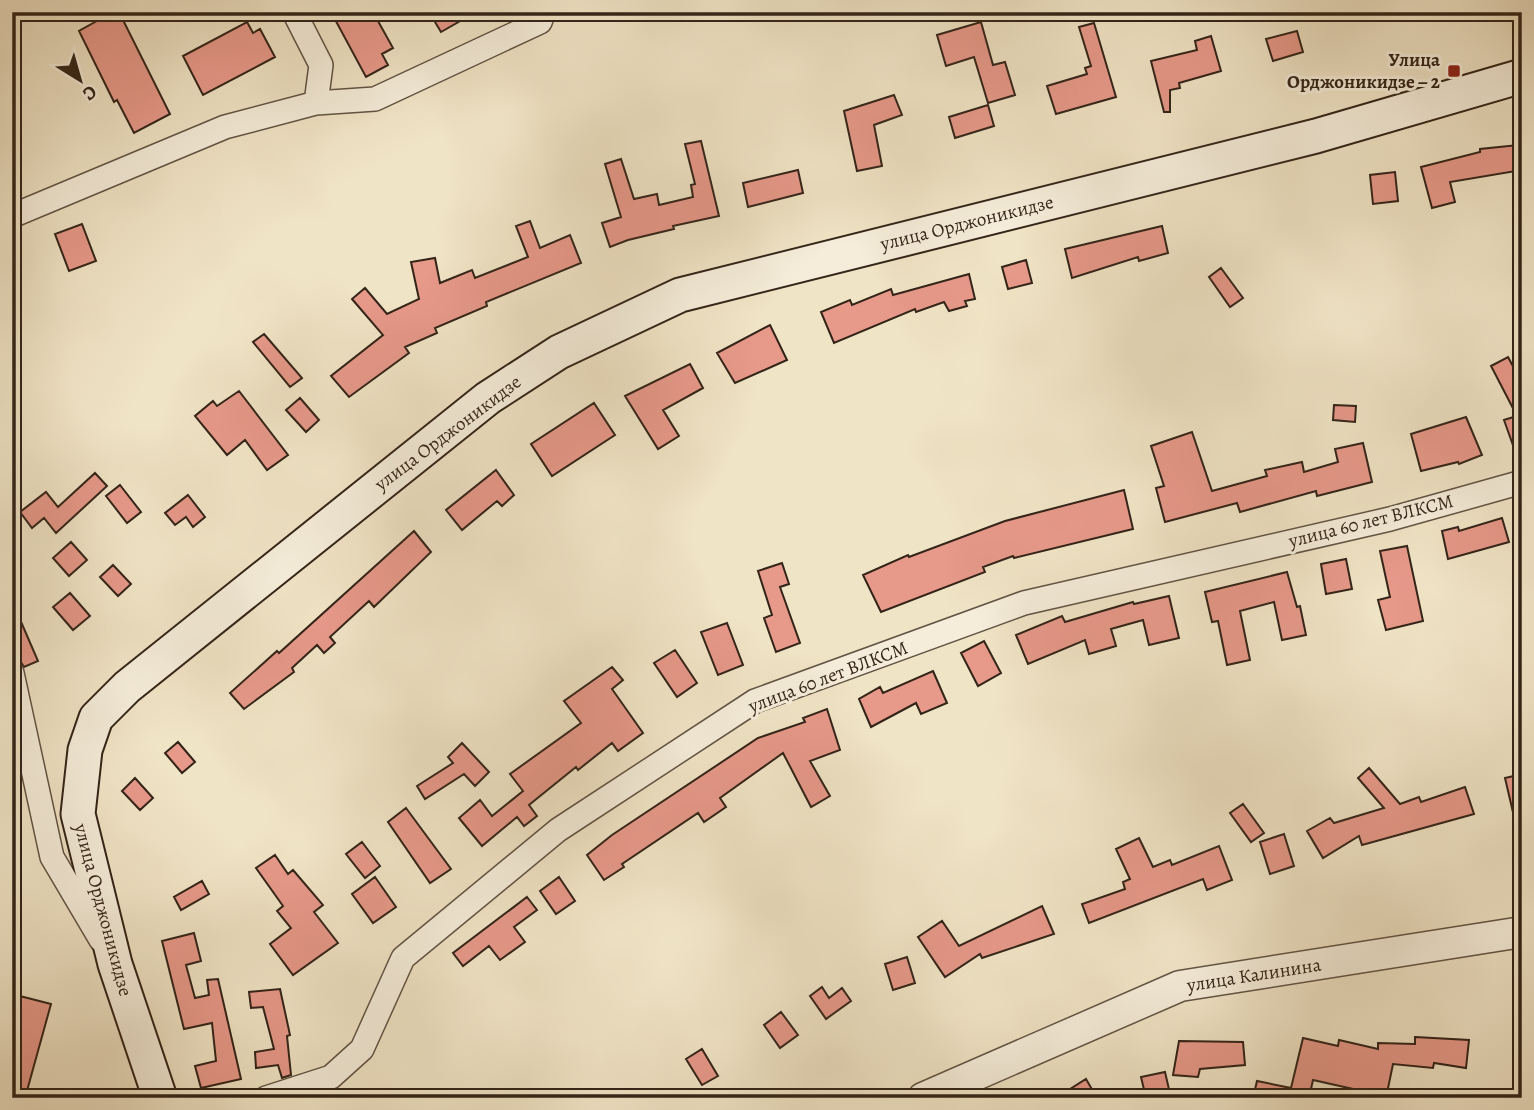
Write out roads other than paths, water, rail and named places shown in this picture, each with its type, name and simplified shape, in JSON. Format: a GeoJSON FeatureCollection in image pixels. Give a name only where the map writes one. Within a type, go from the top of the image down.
{"type":"FeatureCollection","features":[{"type":"Feature","properties":{"kind":"main road","name":"улица Орджоникидзе"},"geometry":{"type":"LineString","coordinates":[[160,1098],[115,964],[78,814],[85,750],[96,718],[127,687],[488,398],[559,352],[680,295],[1316,136],[1522,76]]}},
{"type":"Feature","properties":{"kind":"street"},"geometry":{"type":"LineString","coordinates":[[294,12],[321,65],[316,103]]}},
{"type":"Feature","properties":{"kind":"street"},"geometry":{"type":"LineString","coordinates":[[12,216],[225,127],[316,103],[375,99],[540,22],[544,12]]}},
{"type":"Feature","properties":{"kind":"street","name":"улица 60 лет ВЛКСМ"},"geometry":{"type":"LineString","coordinates":[[266,1098],[331,1077],[362,1049],[403,958],[558,830],[755,701],[1024,603],[1390,519],[1522,482]]}},
{"type":"Feature","properties":{"kind":"street"},"geometry":{"type":"LineString","coordinates":[[12,673],[52,857],[115,964]]}},
{"type":"Feature","properties":{"kind":"street","name":"улица Калинина"},"geometry":{"type":"LineString","coordinates":[[923,1098],[1180,986],[1522,932]]}},
{"type":"Feature","properties":{"kind":"place","name":"Улица Орджоникидзе – 2"},"geometry":{"type":"Point","coordinates":[1454,71]}}]}
